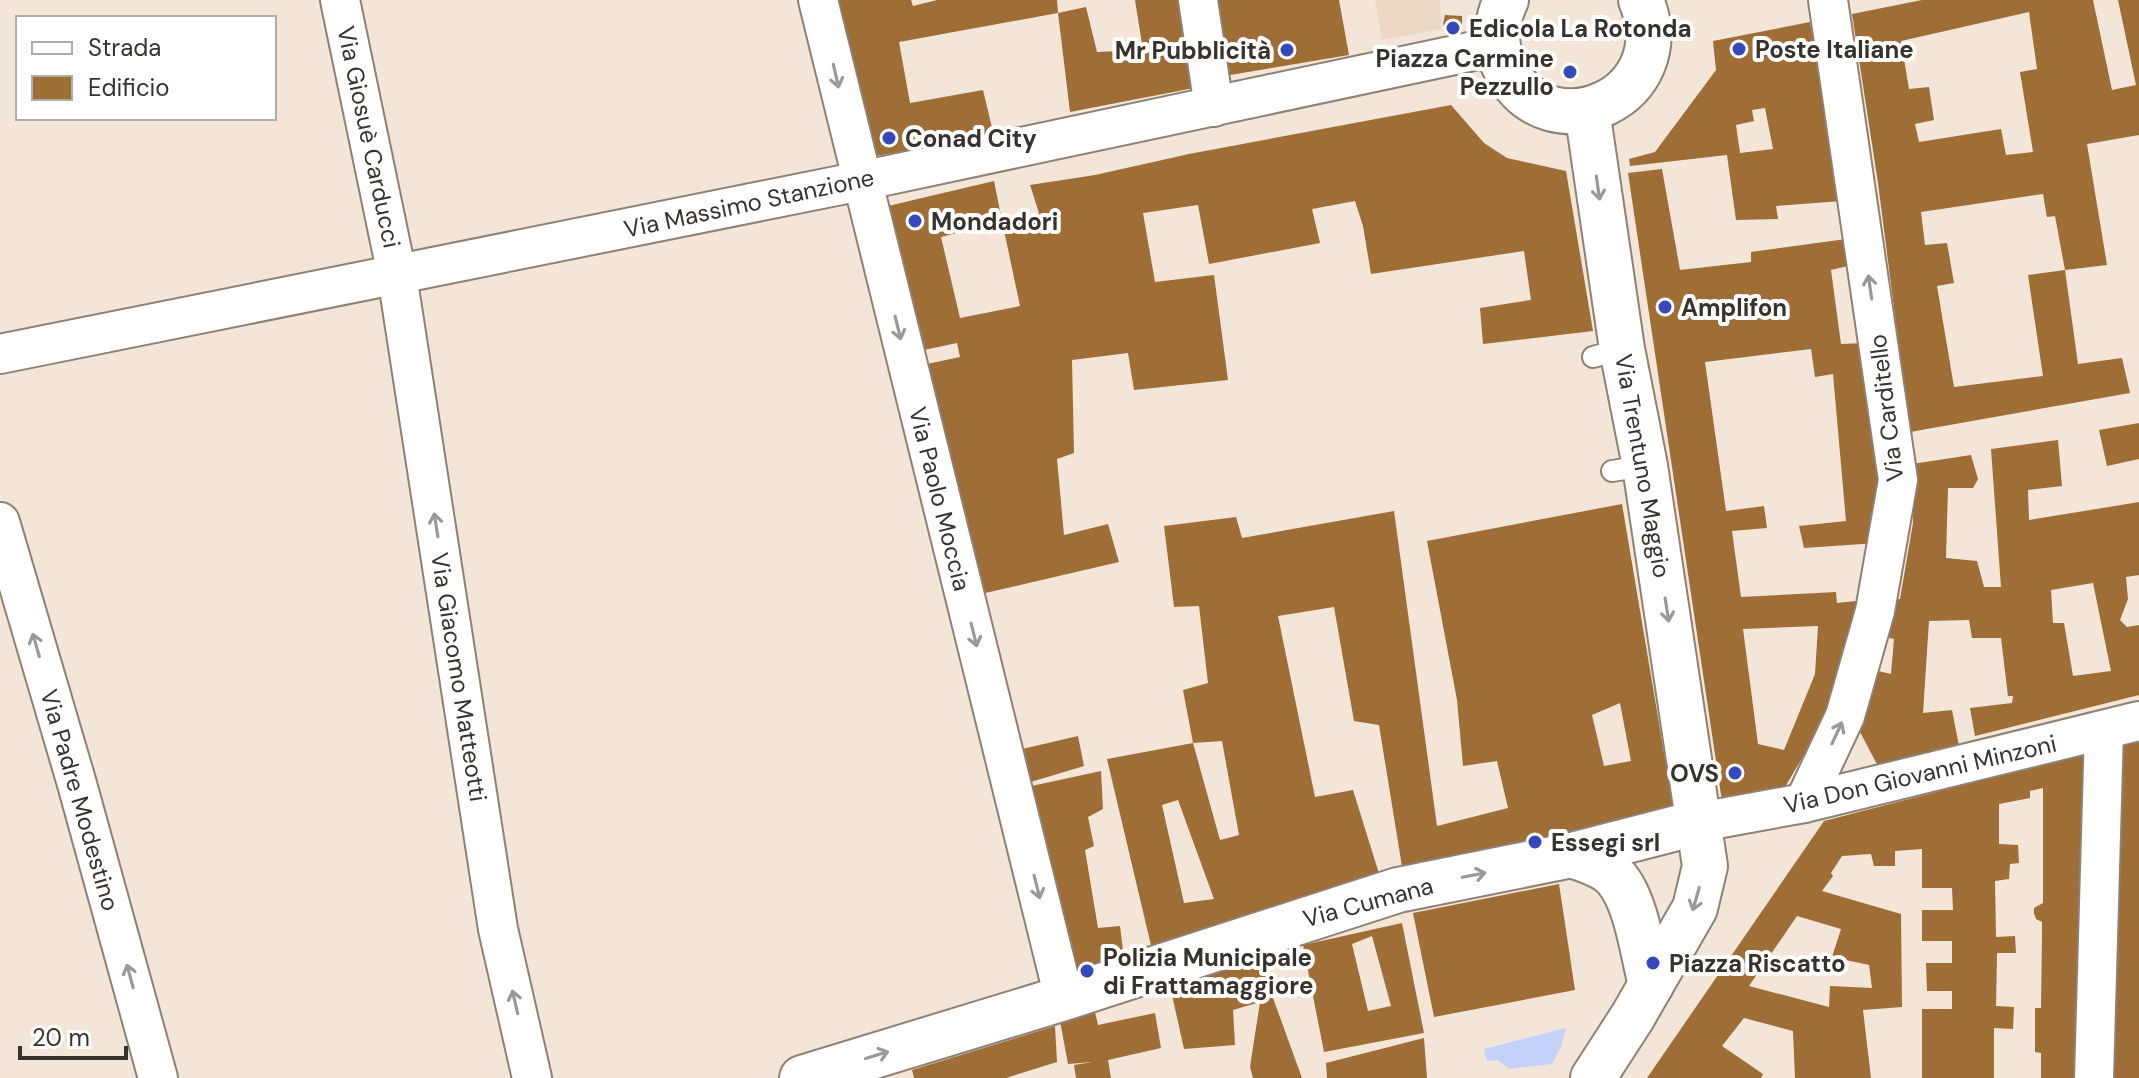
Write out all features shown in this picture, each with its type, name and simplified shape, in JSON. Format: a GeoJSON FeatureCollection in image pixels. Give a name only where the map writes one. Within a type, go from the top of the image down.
{"type":"FeatureCollection","features":[{"type":"Feature","properties":{"kind":"street","name":"Via Giosuè Carducci"},"geometry":{"type":"LineString","coordinates":[[340,0],[397,275]]}},
{"type":"Feature","properties":{"kind":"street","name":"Via Paolo Moccia"},"geometry":{"type":"LineString","coordinates":[[818,0],[1064,998]]}},
{"type":"Feature","properties":{"kind":"street"},"geometry":{"type":"LineString","coordinates":[[1198,0],[1214,107]]}},
{"type":"Feature","properties":{"kind":"street"},"geometry":{"type":"LineString","coordinates":[[1506,0],[1497,28],[1497,46],[1508,75],[1528,97],[1556,110],[1587,110],[1616,98],[1628,88],[1644,62],[1649,31],[1641,0]]}},
{"type":"Feature","properties":{"kind":"street","name":"Via Carditello"},"geometry":{"type":"LineString","coordinates":[[1804,803],[1845,716],[1875,611],[1898,480],[1828,0]]}},
{"type":"Feature","properties":{"kind":"street","name":"Via Massimo Stanzione"},"geometry":{"type":"LineString","coordinates":[[0,354],[861,181],[1497,46]]}},
{"type":"Feature","properties":{"kind":"street","name":"Via Trentuno Maggio"},"geometry":{"type":"LineString","coordinates":[[1587,110],[1608,353],[1628,469],[1700,822]]}},
{"type":"Feature","properties":{"kind":"street","name":"Via Giacomo Matteotti"},"geometry":{"type":"LineString","coordinates":[[397,275],[498,929],[532,1078]]}},
{"type":"Feature","properties":{"kind":"street","name":"Via Padre Modestino"},"geometry":{"type":"LineString","coordinates":[[0,522],[77,784],[158,1078]]}},
{"type":"Feature","properties":{"kind":"street"},"geometry":{"type":"LineString","coordinates":[[2094,1078],[2122,726]]}},
{"type":"Feature","properties":{"kind":"street","name":"Via Don Giovanni Minzoni"},"geometry":{"type":"LineString","coordinates":[[1700,822],[1804,803],[2122,726]]}},
{"type":"Feature","properties":{"kind":"street"},"geometry":{"type":"LineString","coordinates":[[1572,855],[1700,822],[1705,866],[1695,908],[1593,1078]]}},
{"type":"Feature","properties":{"kind":"street"},"geometry":{"type":"LineString","coordinates":[[1572,855],[1598,865],[1616,878],[1630,905],[1651,985]]}},
{"type":"Feature","properties":{"kind":"street","name":"Via Cumana"},"geometry":{"type":"LineString","coordinates":[[802,1078],[1064,998],[1398,890],[1572,855]]}},
{"type":"Feature","properties":{"kind":"shaded area"},"geometry":{"type":"Polygon","coordinates":[[[1375,0],[1440,0],[1441,29],[1382,40],[1375,0]]]}},
{"type":"Feature","properties":{"kind":"shaded area"},"geometry":{"type":"Polygon","coordinates":[[[1566,1028],[1552,1064],[1509,1069],[1498,1060],[1487,1061],[1484,1049],[1566,1028]]]}},
{"type":"Feature","properties":{"kind":"building"},"geometry":{"type":"Polygon","coordinates":[[[837,0],[911,0],[913,6],[937,0],[1057,0],[1058,13],[899,42],[910,103],[983,90],[994,136],[870,157],[837,0]]]}},
{"type":"Feature","properties":{"kind":"building"},"geometry":{"type":"Polygon","coordinates":[[[1135,0],[1181,0],[1194,88],[1070,112],[1058,13],[1086,7],[1097,52],[1143,50],[1135,0]]]}},
{"type":"Feature","properties":{"kind":"building"},"geometry":{"type":"Polygon","coordinates":[[[1218,0],[1339,0],[1349,55],[1230,75],[1218,0]]]}},
{"type":"Feature","properties":{"kind":"building"},"geometry":{"type":"Polygon","coordinates":[[[1922,0],[2093,0],[2112,90],[2136,85],[2118,0],[2139,0],[2139,135],[2087,144],[2107,265],[2065,270],[2078,364],[2122,358],[2130,393],[1910,432],[1878,183],[1852,14],[1922,0]],[[2029,12],[1901,41],[1909,89],[1929,87],[1934,120],[1915,124],[1919,142],[2001,129],[2006,155],[2033,152],[2020,72],[2037,69],[2029,12]],[[2043,194],[1921,212],[1925,245],[1947,243],[1954,283],[1937,286],[1954,387],[2043,376],[2028,275],[2065,270],[2055,216],[2047,217],[2043,194]]]}},
{"type":"Feature","properties":{"kind":"building","name":"Edicola La Rotonda"},"geometry":{"type":"Polygon","coordinates":[[[1445,15],[1462,16],[1462,33],[1449,37],[1443,24],[1445,15]]]}},
{"type":"Feature","properties":{"kind":"building"},"geometry":{"type":"Polygon","coordinates":[[[1810,22],[1842,201],[1776,206],[1778,219],[1736,220],[1727,155],[1630,166],[1629,159],[1655,152],[1716,70],[1713,41],[1810,22]],[[1765,108],[1752,110],[1754,121],[1736,125],[1740,153],[1773,149],[1765,108]]]}},
{"type":"Feature","properties":{"kind":"building"},"geometry":{"type":"Polygon","coordinates":[[[1451,105],[1484,143],[1507,158],[1566,171],[1593,331],[1483,344],[1480,308],[1531,300],[1524,251],[1371,274],[1363,226],[1355,201],[1312,209],[1320,243],[1209,264],[1198,205],[1143,213],[1155,282],[1214,275],[1228,380],[1134,390],[1128,353],[1072,360],[1074,453],[1057,459],[1064,535],[1108,524],[1119,562],[981,594],[927,364],[960,357],[957,343],[924,350],[888,206],[994,181],[1002,221],[1039,213],[1030,185],[1095,175],[1189,154],[1451,105]],[[1002,221],[941,237],[960,318],[1020,306],[1002,221]]]}},
{"type":"Feature","properties":{"kind":"building"},"geometry":{"type":"Polygon","coordinates":[[[1662,169],[1680,270],[1751,262],[1751,252],[1846,239],[1852,265],[1831,270],[1841,344],[1866,343],[1881,456],[1877,543],[1804,548],[1799,526],[1846,521],[1833,374],[1815,377],[1811,349],[1705,362],[1726,511],[1764,506],[1767,528],[1732,531],[1741,597],[1836,592],[1837,603],[1865,600],[1845,674],[1782,792],[1722,801],[1628,173],[1662,169]],[[1818,626],[1743,629],[1758,744],[1784,750],[1815,674],[1818,626]]]}},
{"type":"Feature","properties":{"kind":"building"},"geometry":{"type":"Polygon","coordinates":[[[2139,423],[2139,459],[2107,466],[2099,430],[2139,423]]]}},
{"type":"Feature","properties":{"kind":"building"},"geometry":{"type":"Polygon","coordinates":[[[2058,440],[2062,486],[2028,490],[2029,520],[2139,502],[2139,575],[2126,577],[2128,599],[2120,620],[2127,627],[2139,625],[2139,695],[1975,736],[1970,708],[2012,703],[2013,696],[2008,696],[2001,638],[1972,638],[1969,620],[1929,621],[1923,713],[1952,710],[1959,746],[1879,768],[1859,730],[1858,719],[1878,671],[1891,674],[1894,639],[1889,638],[1891,623],[1897,599],[1900,599],[1913,523],[1912,464],[1971,455],[1978,479],[1973,488],[1948,488],[1946,558],[1977,561],[1984,587],[2001,587],[1991,449],[2058,440]],[[2093,583],[2051,590],[2053,623],[2064,623],[2073,676],[2111,671],[2093,583]]]}},
{"type":"Feature","properties":{"kind":"building"},"geometry":{"type":"Polygon","coordinates":[[[1622,504],[1676,824],[1405,885],[1379,725],[1354,721],[1334,607],[1278,616],[1315,797],[1353,790],[1381,880],[1240,918],[1242,934],[1154,958],[1107,759],[1193,743],[1183,690],[1208,683],[1199,606],[1174,607],[1164,526],[1236,517],[1242,538],[1394,511],[1437,826],[1508,808],[1497,761],[1463,766],[1457,700],[1427,541],[1622,504]],[[1620,703],[1592,715],[1604,766],[1631,761],[1620,703]],[[1222,741],[1193,743],[1220,840],[1239,835],[1222,741]],[[1178,800],[1162,805],[1184,903],[1214,899],[1178,800]]]}},
{"type":"Feature","properties":{"kind":"building"},"geometry":{"type":"Polygon","coordinates":[[[1078,736],[1084,766],[1024,784],[1018,750],[1078,736]]]}},
{"type":"Feature","properties":{"kind":"building"},"geometry":{"type":"Polygon","coordinates":[[[2139,740],[2139,1078],[2105,1078],[2111,747],[2139,740]]]}},
{"type":"Feature","properties":{"kind":"building"},"geometry":{"type":"Polygon","coordinates":[[[2083,754],[2078,1078],[2041,1078],[2041,1053],[2035,1052],[2035,1008],[2041,1008],[2042,922],[2036,919],[2034,908],[2043,903],[2043,788],[2030,791],[2030,798],[1999,804],[1999,844],[2018,845],[2019,863],[2010,864],[2009,879],[1995,881],[1996,937],[2015,936],[2016,953],[1997,953],[1996,1006],[2014,1007],[2013,1029],[1994,1028],[1994,1078],[1922,1078],[1922,1009],[1952,1009],[1952,991],[1927,991],[1926,963],[1952,963],[1952,941],[1922,941],[1922,910],[1953,910],[1952,888],[1922,888],[1922,849],[1895,851],[1895,866],[1874,866],[1871,854],[1842,856],[1822,891],[1901,914],[1902,1007],[1863,1010],[1871,1078],[1795,1078],[1793,1031],[1744,1018],[1722,1046],[1763,1074],[1761,1078],[1647,1078],[1824,821],[2083,754]],[[1797,916],[1749,986],[1829,1007],[1830,986],[1872,988],[1869,965],[1832,957],[1841,929],[1797,916]]]}},
{"type":"Feature","properties":{"kind":"building"},"geometry":{"type":"Polygon","coordinates":[[[1101,771],[1103,809],[1088,817],[1094,846],[1085,850],[1098,928],[1120,926],[1125,967],[1073,986],[1027,787],[1101,771]]]}},
{"type":"Feature","properties":{"kind":"building"},"geometry":{"type":"Polygon","coordinates":[[[1559,884],[1575,990],[1434,1017],[1413,913],[1559,884]]]}},
{"type":"Feature","properties":{"kind":"building"},"geometry":{"type":"Polygon","coordinates":[[[1402,923],[1424,1033],[1324,1052],[1303,945],[1402,923]],[[1372,936],[1352,944],[1368,1011],[1391,1006],[1372,936]]]}},
{"type":"Feature","properties":{"kind":"building"},"geometry":{"type":"Polygon","coordinates":[[[1268,956],[1273,998],[1302,1078],[1253,1078],[1250,1067],[1260,1002],[1233,1010],[1235,1045],[1184,1049],[1170,986],[1268,956]]]}},
{"type":"Feature","properties":{"kind":"building"},"geometry":{"type":"Polygon","coordinates":[[[1095,1012],[1098,1025],[1155,1013],[1161,1048],[1108,1060],[1111,1078],[1076,1078],[1074,1065],[1092,1062],[1068,1064],[1060,1021],[1095,1012]]]}},
{"type":"Feature","properties":{"kind":"building"},"geometry":{"type":"Polygon","coordinates":[[[1055,1026],[1057,1062],[1006,1078],[914,1078],[912,1070],[1055,1026]]]}},
{"type":"Feature","properties":{"kind":"building"},"geometry":{"type":"Polygon","coordinates":[[[1424,1038],[1427,1078],[1327,1078],[1326,1063],[1424,1038]]]}},
{"type":"Feature","properties":{"kind":"place","name":"Edicola La Rotonda"},"geometry":{"type":"Point","coordinates":[1453,28]}},
{"type":"Feature","properties":{"kind":"place","name":"Poste Italiane"},"geometry":{"type":"Point","coordinates":[1739,49]}},
{"type":"Feature","properties":{"kind":"place","name":"Mr Pubblicità"},"geometry":{"type":"Point","coordinates":[1287,50]}},
{"type":"Feature","properties":{"kind":"place","name":"Piazza Carmine Pezzullo"},"geometry":{"type":"Point","coordinates":[1570,72]}},
{"type":"Feature","properties":{"kind":"place","name":"Conad City"},"geometry":{"type":"Point","coordinates":[889,138]}},
{"type":"Feature","properties":{"kind":"place","name":"Mondadori"},"geometry":{"type":"Point","coordinates":[915,221]}},
{"type":"Feature","properties":{"kind":"place","name":"Amplifon"},"geometry":{"type":"Point","coordinates":[1665,307]}},
{"type":"Feature","properties":{"kind":"place","name":"OVS"},"geometry":{"type":"Point","coordinates":[1735,773]}},
{"type":"Feature","properties":{"kind":"place","name":"Essegi srl"},"geometry":{"type":"Point","coordinates":[1535,842]}},
{"type":"Feature","properties":{"kind":"place","name":"Piazza Riscatto"},"geometry":{"type":"Point","coordinates":[1653,963]}},
{"type":"Feature","properties":{"kind":"place","name":"Polizia Municipale di Frattamaggiore"},"geometry":{"type":"Point","coordinates":[1087,971]}}]}
